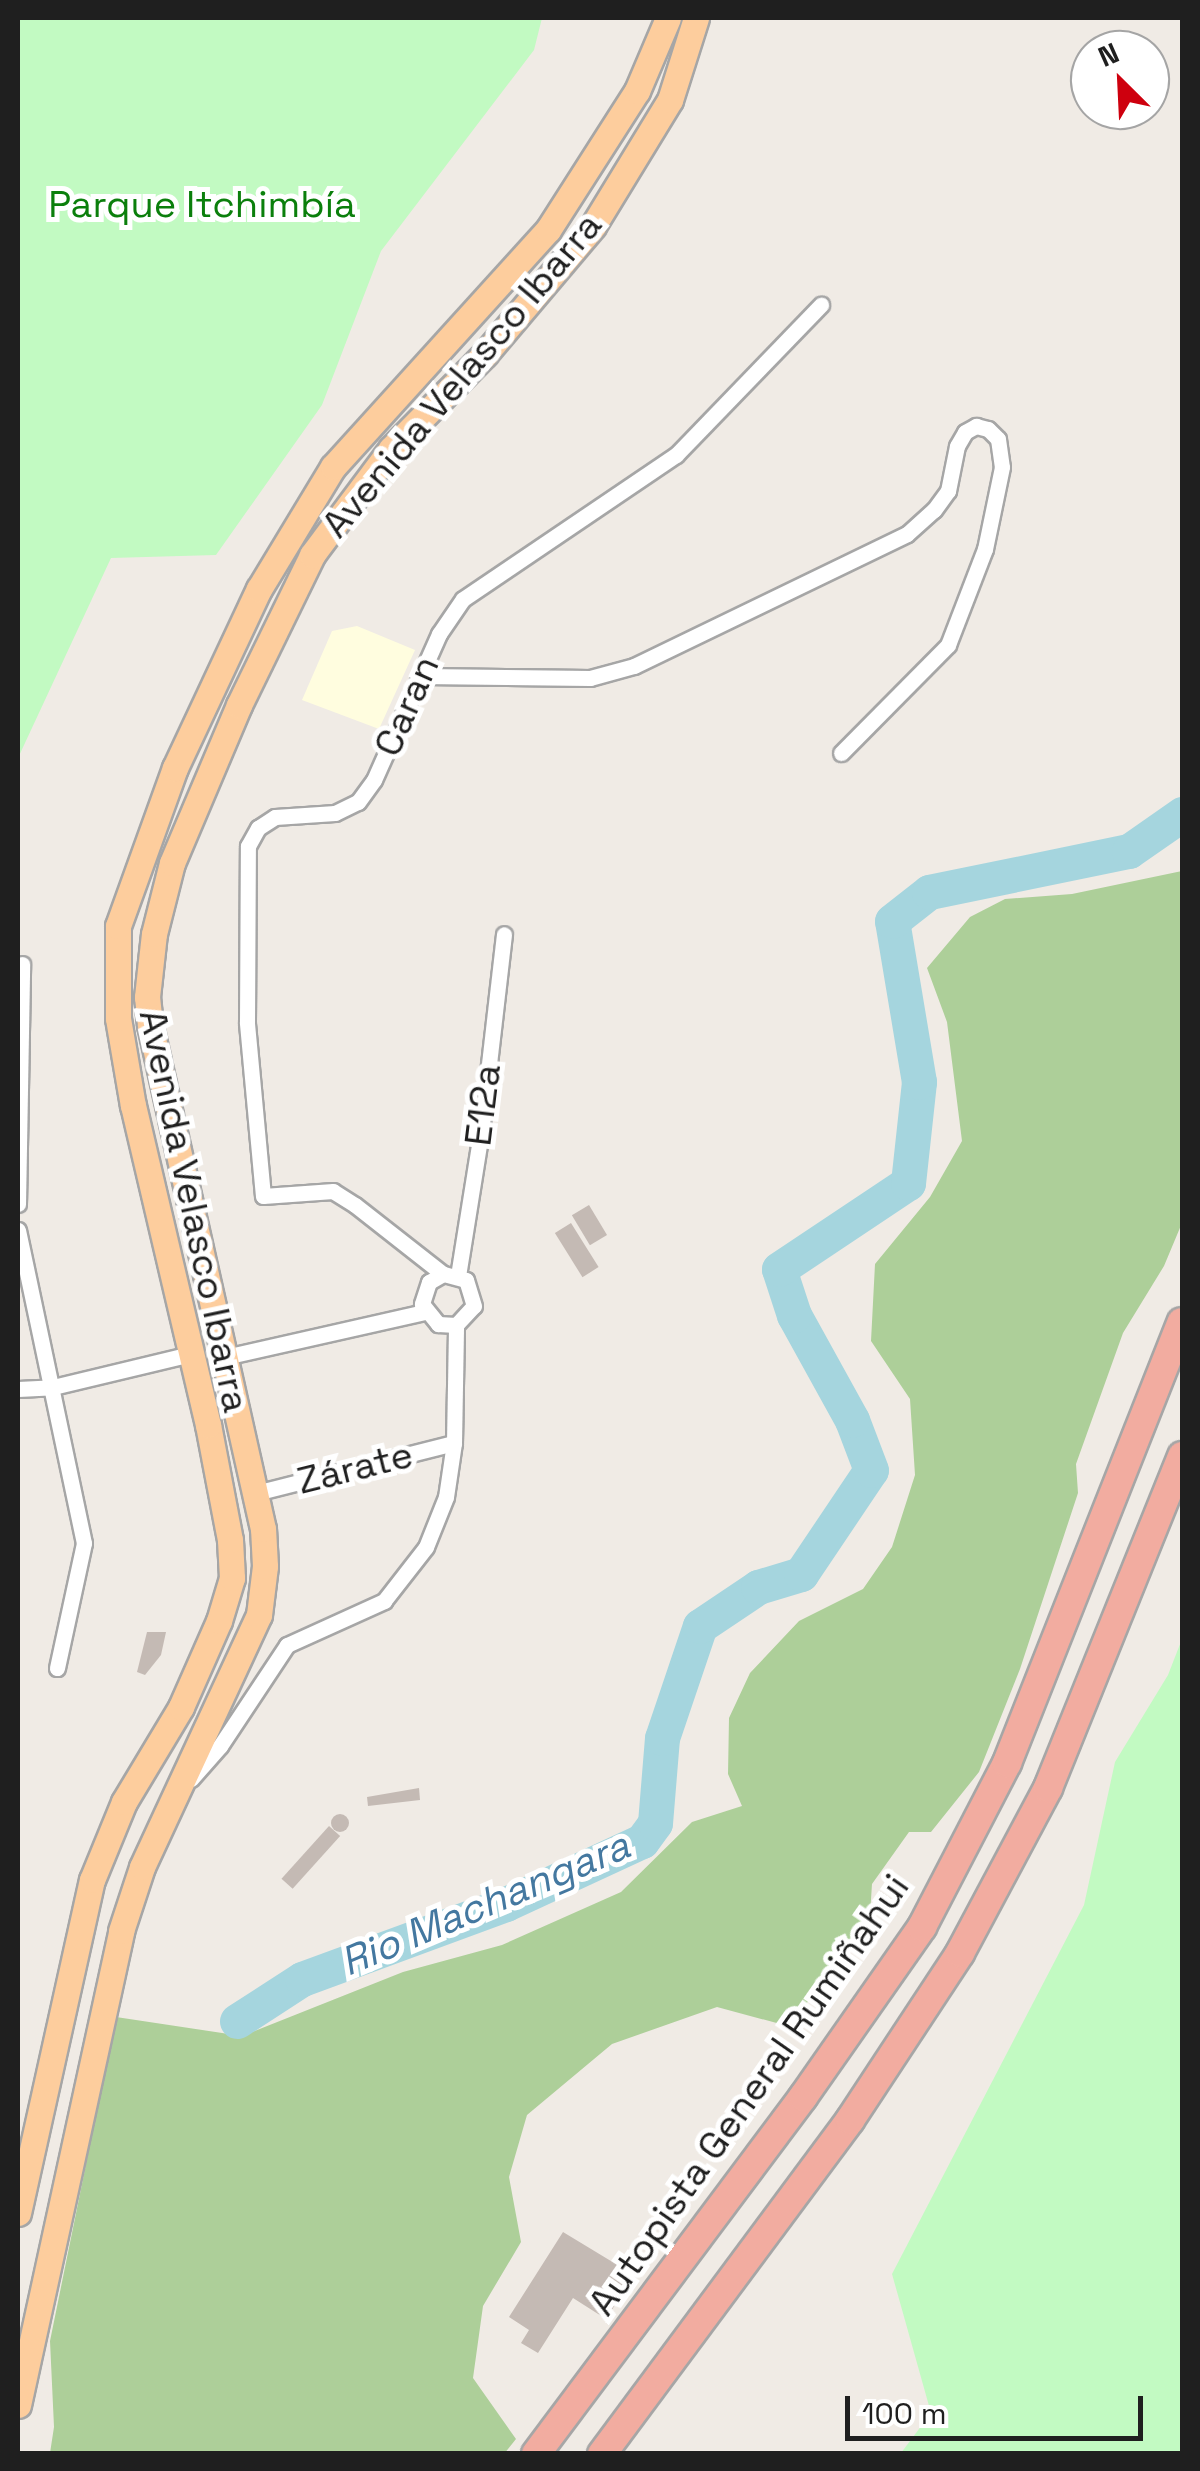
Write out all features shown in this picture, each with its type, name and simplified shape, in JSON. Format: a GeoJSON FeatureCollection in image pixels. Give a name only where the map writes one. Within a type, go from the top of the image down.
{"type":"FeatureCollection","features":[{"type":"Feature","properties":{"kind":"highway","name":"Autopista General Rumiñahui"},"geometry":{"type":"LineString","coordinates":[[536,2454],[804,2097],[922,1927],[1007,1762],[1182,1322]]}},
{"type":"Feature","properties":{"kind":"highway"},"geometry":{"type":"LineString","coordinates":[[602,2454],[838,2136],[960,1953],[1048,1788],[1182,1456]]}},
{"type":"Feature","properties":{"kind":"main road","name":"Avenida Velasco Ibarra"},"geometry":{"type":"LineString","coordinates":[[18,2213],[92,1880],[124,1802],[180,1707],[219,1621],[232,1578],[223,1505],[118,1018],[118,926],[175,768],[259,590],[333,468],[548,230],[636,91],[668,18]]}},
{"type":"Feature","properties":{"kind":"main road","name":"Avenida Velasco Ibarra"},"geometry":{"type":"LineString","coordinates":[[18,2405],[121,1931],[142,1867],[259,1614],[266,1566],[256,1493],[150,1025],[147,997],[154,934],[172,863],[204,784],[312,554],[391,449],[446,393],[592,226],[670,100],[696,18]]}},
{"type":"Feature","properties":{"kind":"main road"},"geometry":{"type":"LineString","coordinates":[[418,378],[446,393]]}},
{"type":"Feature","properties":{"kind":"street","name":"Caran"},"geometry":{"type":"LineString","coordinates":[[451,1275],[333,1191],[264,1196],[246,1022],[244,932],[248,846],[258,828],[275,817],[335,813],[358,802],[374,780],[439,634],[463,600],[676,455],[821,305]]}},
{"type":"Feature","properties":{"kind":"street"},"geometry":{"type":"LineString","coordinates":[[422,676],[590,678],[634,666],[907,534],[948,491],[958,446],[966,432],[976,426],[988,430],[998,439],[1002,467],[985,549],[948,645],[840,754]]}},
{"type":"Feature","properties":{"kind":"street","name":"E12a"},"geometry":{"type":"LineString","coordinates":[[451,1275],[481,1133],[504,934]]}},
{"type":"Feature","properties":{"kind":"street"},"geometry":{"type":"LineString","coordinates":[[18,1204],[22,964]]}},
{"type":"Feature","properties":{"kind":"street"},"geometry":{"type":"LineString","coordinates":[[18,1230],[84,1543],[56,1668]]}},
{"type":"Feature","properties":{"kind":"street"},"geometry":{"type":"LineString","coordinates":[[451,1275],[475,1296],[471,1314],[456,1325],[438,1324],[425,1312],[425,1289],[451,1275]]}},
{"type":"Feature","properties":{"kind":"street"},"geometry":{"type":"LineString","coordinates":[[225,1357],[425,1312]]}},
{"type":"Feature","properties":{"kind":"street"},"geometry":{"type":"LineString","coordinates":[[175,1798],[220,1746],[287,1645],[384,1601],[426,1547],[446,1497],[454,1443],[456,1325]]}},
{"type":"Feature","properties":{"kind":"street"},"geometry":{"type":"LineString","coordinates":[[18,1389],[53,1387],[190,1354]]}},
{"type":"Feature","properties":{"kind":"street","name":"Zárate"},"geometry":{"type":"LineString","coordinates":[[256,1493],[454,1443]]}},
{"type":"Feature","properties":{"kind":"shaded area"},"geometry":{"type":"Polygon","coordinates":[[[357,626],[415,650],[379,729],[302,700],[332,631],[357,626]]]}},
{"type":"Feature","properties":{"kind":"green space","name":"Parque Itchimbía"},"geometry":{"type":"Polygon","coordinates":[[[18,18],[542,18],[534,50],[381,251],[322,405],[216,555],[111,558],[18,758],[18,18]]]}},
{"type":"Feature","properties":{"kind":"green space"},"geometry":{"type":"Polygon","coordinates":[[[1182,871],[1182,1223],[1164,1266],[1123,1333],[1076,1464],[1078,1493],[1020,1669],[979,1772],[931,1832],[909,1832],[872,1884],[870,1915],[813,1997],[784,2025],[717,2007],[612,2044],[527,2115],[509,2177],[521,2242],[483,2306],[473,2378],[516,2439],[504,2454],[50,2453],[54,2427],[50,2341],[116,2017],[242,2036],[403,1972],[502,1945],[621,1892],[692,1822],[742,1806],[728,1774],[729,1718],[750,1673],[799,1621],[863,1589],[892,1547],[915,1475],[910,1399],[871,1341],[875,1264],[930,1197],[962,1141],[947,1022],[927,968],[970,917],[1005,899],[1072,894],[1182,871]]]}},
{"type":"Feature","properties":{"kind":"green space"},"geometry":{"type":"Polygon","coordinates":[[[1182,1639],[1182,2453],[901,2453],[931,2413],[892,2274],[1084,1905],[1115,1762],[1168,1675],[1182,1639]]]}},
{"type":"Feature","properties":{"kind":"building"},"geometry":{"type":"Polygon","coordinates":[[[589,1205],[607,1235],[590,1245],[572,1215],[589,1205]]]}},
{"type":"Feature","properties":{"kind":"building"},"geometry":{"type":"Polygon","coordinates":[[[571,1223],[599,1267],[582,1277],[555,1233],[571,1223]]]}},
{"type":"Feature","properties":{"kind":"building"},"geometry":{"type":"Polygon","coordinates":[[[147,1632],[166,1632],[161,1655],[145,1675],[137,1672],[147,1632]]]}},
{"type":"Feature","properties":{"kind":"building"},"geometry":{"type":"Polygon","coordinates":[[[419,1788],[420,1800],[368,1806],[367,1797],[419,1788]]]}},
{"type":"Feature","properties":{"kind":"building"},"geometry":{"type":"Polygon","coordinates":[[[340,1814],[347,1816],[347,1830],[340,1832],[333,1830],[331,1823],[333,1816],[340,1814]]]}},
{"type":"Feature","properties":{"kind":"building"},"geometry":{"type":"Polygon","coordinates":[[[329,1826],[340,1836],[293,1889],[281,1879],[329,1826]]]}},
{"type":"Feature","properties":{"kind":"building"},"geometry":{"type":"Polygon","coordinates":[[[563,2232],[634,2275],[606,2319],[573,2298],[538,2353],[521,2343],[529,2330],[509,2317],[563,2232]]]}},
{"type":"Feature","properties":{"kind":"waterway","name":"Rio Machangara"},"geometry":{"type":"LineString","coordinates":[[237,2021],[302,1979],[506,1904],[642,1841],[655,1823],[662,1738],[700,1626],[758,1587],[801,1574],[871,1470],[852,1420],[794,1315],[779,1269],[908,1183],[919,1082],[892,921],[929,892],[1129,851],[1182,814]]}}]}
